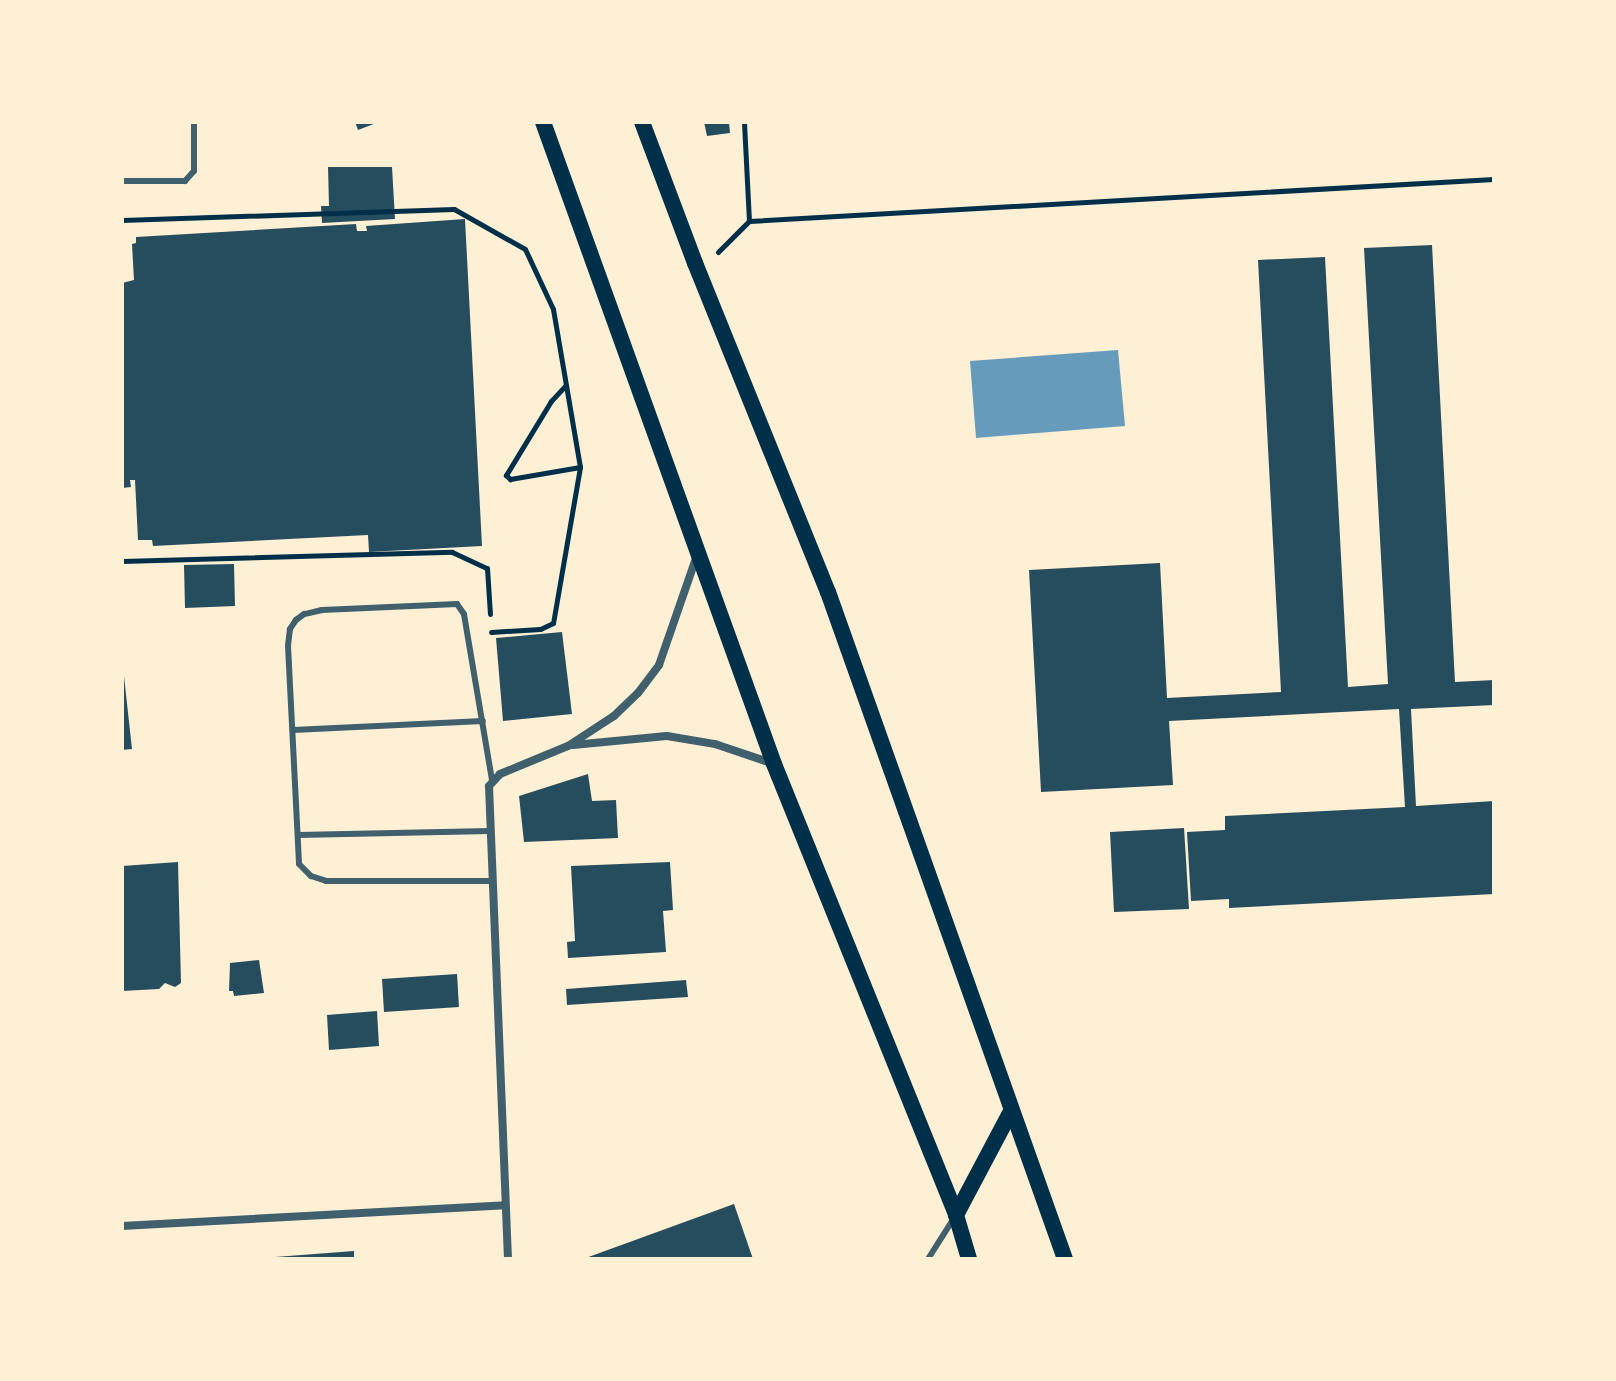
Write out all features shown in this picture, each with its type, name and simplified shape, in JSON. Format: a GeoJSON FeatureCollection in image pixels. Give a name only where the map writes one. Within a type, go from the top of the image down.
{"type":"FeatureCollection","features":[{"type":"Feature","properties":{"kind":"main road"},"geometry":{"type":"LineString","coordinates":[[543,122],[774,764],[956,1215],[969,1259]]}},
{"type":"Feature","properties":{"kind":"main road"},"geometry":{"type":"LineString","coordinates":[[642,122],[695,263],[828,592],[1065,1259]]}},
{"type":"Feature","properties":{"kind":"main road"},"geometry":{"type":"LineString","coordinates":[[956,1215],[1011,1111]]}},
{"type":"Feature","properties":{"kind":"street"},"geometry":{"type":"LineString","coordinates":[[508,1259],[490,831],[492,780],[568,746],[614,716],[659,665],[686,594],[698,549]]}},
{"type":"Feature","properties":{"kind":"street"},"geometry":{"type":"LineString","coordinates":[[568,746],[667,736],[715,744],[774,764]]}},
{"type":"Feature","properties":{"kind":"street"},"geometry":{"type":"LineString","coordinates":[[122,1226],[505,1205]]}},
{"type":"Feature","properties":{"kind":"lane"},"geometry":{"type":"LineString","coordinates":[[122,181],[185,181],[194,171],[194,122]]}},
{"type":"Feature","properties":{"kind":"lane"},"geometry":{"type":"LineString","coordinates":[[492,780],[464,614],[457,604],[322,610],[304,614],[296,620],[290,629],[288,646],[299,864],[311,876],[326,881],[492,881]]}},
{"type":"Feature","properties":{"kind":"lane"},"geometry":{"type":"LineString","coordinates":[[293,730],[483,721]]}},
{"type":"Feature","properties":{"kind":"lane"},"geometry":{"type":"LineString","coordinates":[[298,835],[490,831]]}},
{"type":"Feature","properties":{"kind":"lane"},"geometry":{"type":"LineString","coordinates":[[928,1259],[956,1215]]}},
{"type":"Feature","properties":{"kind":"path"},"geometry":{"type":"LineString","coordinates":[[744,122],[749,221]]}},
{"type":"Feature","properties":{"kind":"path"},"geometry":{"type":"LineString","coordinates":[[715,255],[749,221],[1494,179]]}},
{"type":"Feature","properties":{"kind":"path"},"geometry":{"type":"LineString","coordinates":[[122,220],[454,209],[525,249],[553,309],[580,467],[553,623],[540,629],[491,633],[487,568],[452,552],[122,561]]}},
{"type":"Feature","properties":{"kind":"path"},"geometry":{"type":"LineString","coordinates":[[565,385],[551,401],[506,475],[510,479],[580,467]]}},
{"type":"Feature","properties":{"kind":"water"},"geometry":{"type":"Polygon","coordinates":[[[1118,350],[1125,426],[976,438],[970,361],[1118,350]]]}},
{"type":"Feature","properties":{"kind":"building"},"geometry":{"type":"Polygon","coordinates":[[[355,122],[379,122],[358,130],[355,122]]]}},
{"type":"Feature","properties":{"kind":"building"},"geometry":{"type":"Polygon","coordinates":[[[704,122],[729,122],[730,133],[707,136],[704,122]]]}},
{"type":"Feature","properties":{"kind":"building"},"geometry":{"type":"Polygon","coordinates":[[[328,167],[392,167],[395,219],[322,223],[321,206],[329,206],[328,167]]]}},
{"type":"Feature","properties":{"kind":"building"},"geometry":{"type":"Polygon","coordinates":[[[465,219],[482,546],[369,552],[368,535],[153,546],[152,540],[138,540],[135,480],[130,480],[131,487],[122,488],[122,283],[134,280],[132,244],[136,243],[136,237],[356,224],[357,231],[367,231],[366,226],[465,219]]]}},
{"type":"Feature","properties":{"kind":"building"},"geometry":{"type":"Polygon","coordinates":[[[1432,245],[1455,682],[1494,680],[1494,705],[1411,709],[1416,806],[1494,801],[1494,894],[1229,908],[1229,899],[1191,901],[1187,832],[1225,830],[1225,816],[1405,807],[1399,709],[1169,721],[1173,785],[1041,792],[1029,570],[1160,563],[1167,698],[1281,692],[1258,260],[1325,257],[1348,687],[1388,684],[1364,248],[1432,245]]]}},
{"type":"Feature","properties":{"kind":"building"},"geometry":{"type":"Polygon","coordinates":[[[234,564],[235,606],[185,608],[184,565],[234,564]]]}},
{"type":"Feature","properties":{"kind":"building"},"geometry":{"type":"Polygon","coordinates":[[[562,632],[572,714],[503,721],[496,638],[562,632]]]}},
{"type":"Feature","properties":{"kind":"building"},"geometry":{"type":"Polygon","coordinates":[[[122,658],[132,749],[122,750],[122,658]]]}},
{"type":"Feature","properties":{"kind":"building"},"geometry":{"type":"Polygon","coordinates":[[[588,774],[592,801],[616,800],[618,838],[524,842],[519,796],[588,774]]]}},
{"type":"Feature","properties":{"kind":"building"},"geometry":{"type":"Polygon","coordinates":[[[1184,828],[1189,909],[1114,912],[1110,832],[1184,828]]]}},
{"type":"Feature","properties":{"kind":"building"},"geometry":{"type":"Polygon","coordinates":[[[178,862],[181,983],[175,987],[165,983],[159,989],[122,991],[122,866],[178,862]]]}},
{"type":"Feature","properties":{"kind":"building"},"geometry":{"type":"Polygon","coordinates":[[[670,862],[673,910],[663,911],[666,952],[568,958],[567,942],[575,941],[571,866],[670,862]]]}},
{"type":"Feature","properties":{"kind":"building"},"geometry":{"type":"Polygon","coordinates":[[[259,960],[264,993],[234,996],[233,991],[229,991],[230,963],[259,960]]]}},
{"type":"Feature","properties":{"kind":"building"},"geometry":{"type":"Polygon","coordinates":[[[457,974],[459,1007],[384,1012],[382,979],[457,974]]]}},
{"type":"Feature","properties":{"kind":"building"},"geometry":{"type":"Polygon","coordinates":[[[686,980],[688,997],[567,1005],[566,989],[686,980]]]}},
{"type":"Feature","properties":{"kind":"building"},"geometry":{"type":"Polygon","coordinates":[[[377,1011],[379,1046],[329,1050],[327,1015],[377,1011]]]}},
{"type":"Feature","properties":{"kind":"building"},"geometry":{"type":"Polygon","coordinates":[[[734,1204],[753,1259],[583,1259],[734,1204]]]}},
{"type":"Feature","properties":{"kind":"building"},"geometry":{"type":"Polygon","coordinates":[[[354,1251],[354,1259],[275,1259],[275,1257],[354,1251]]]}}]}
